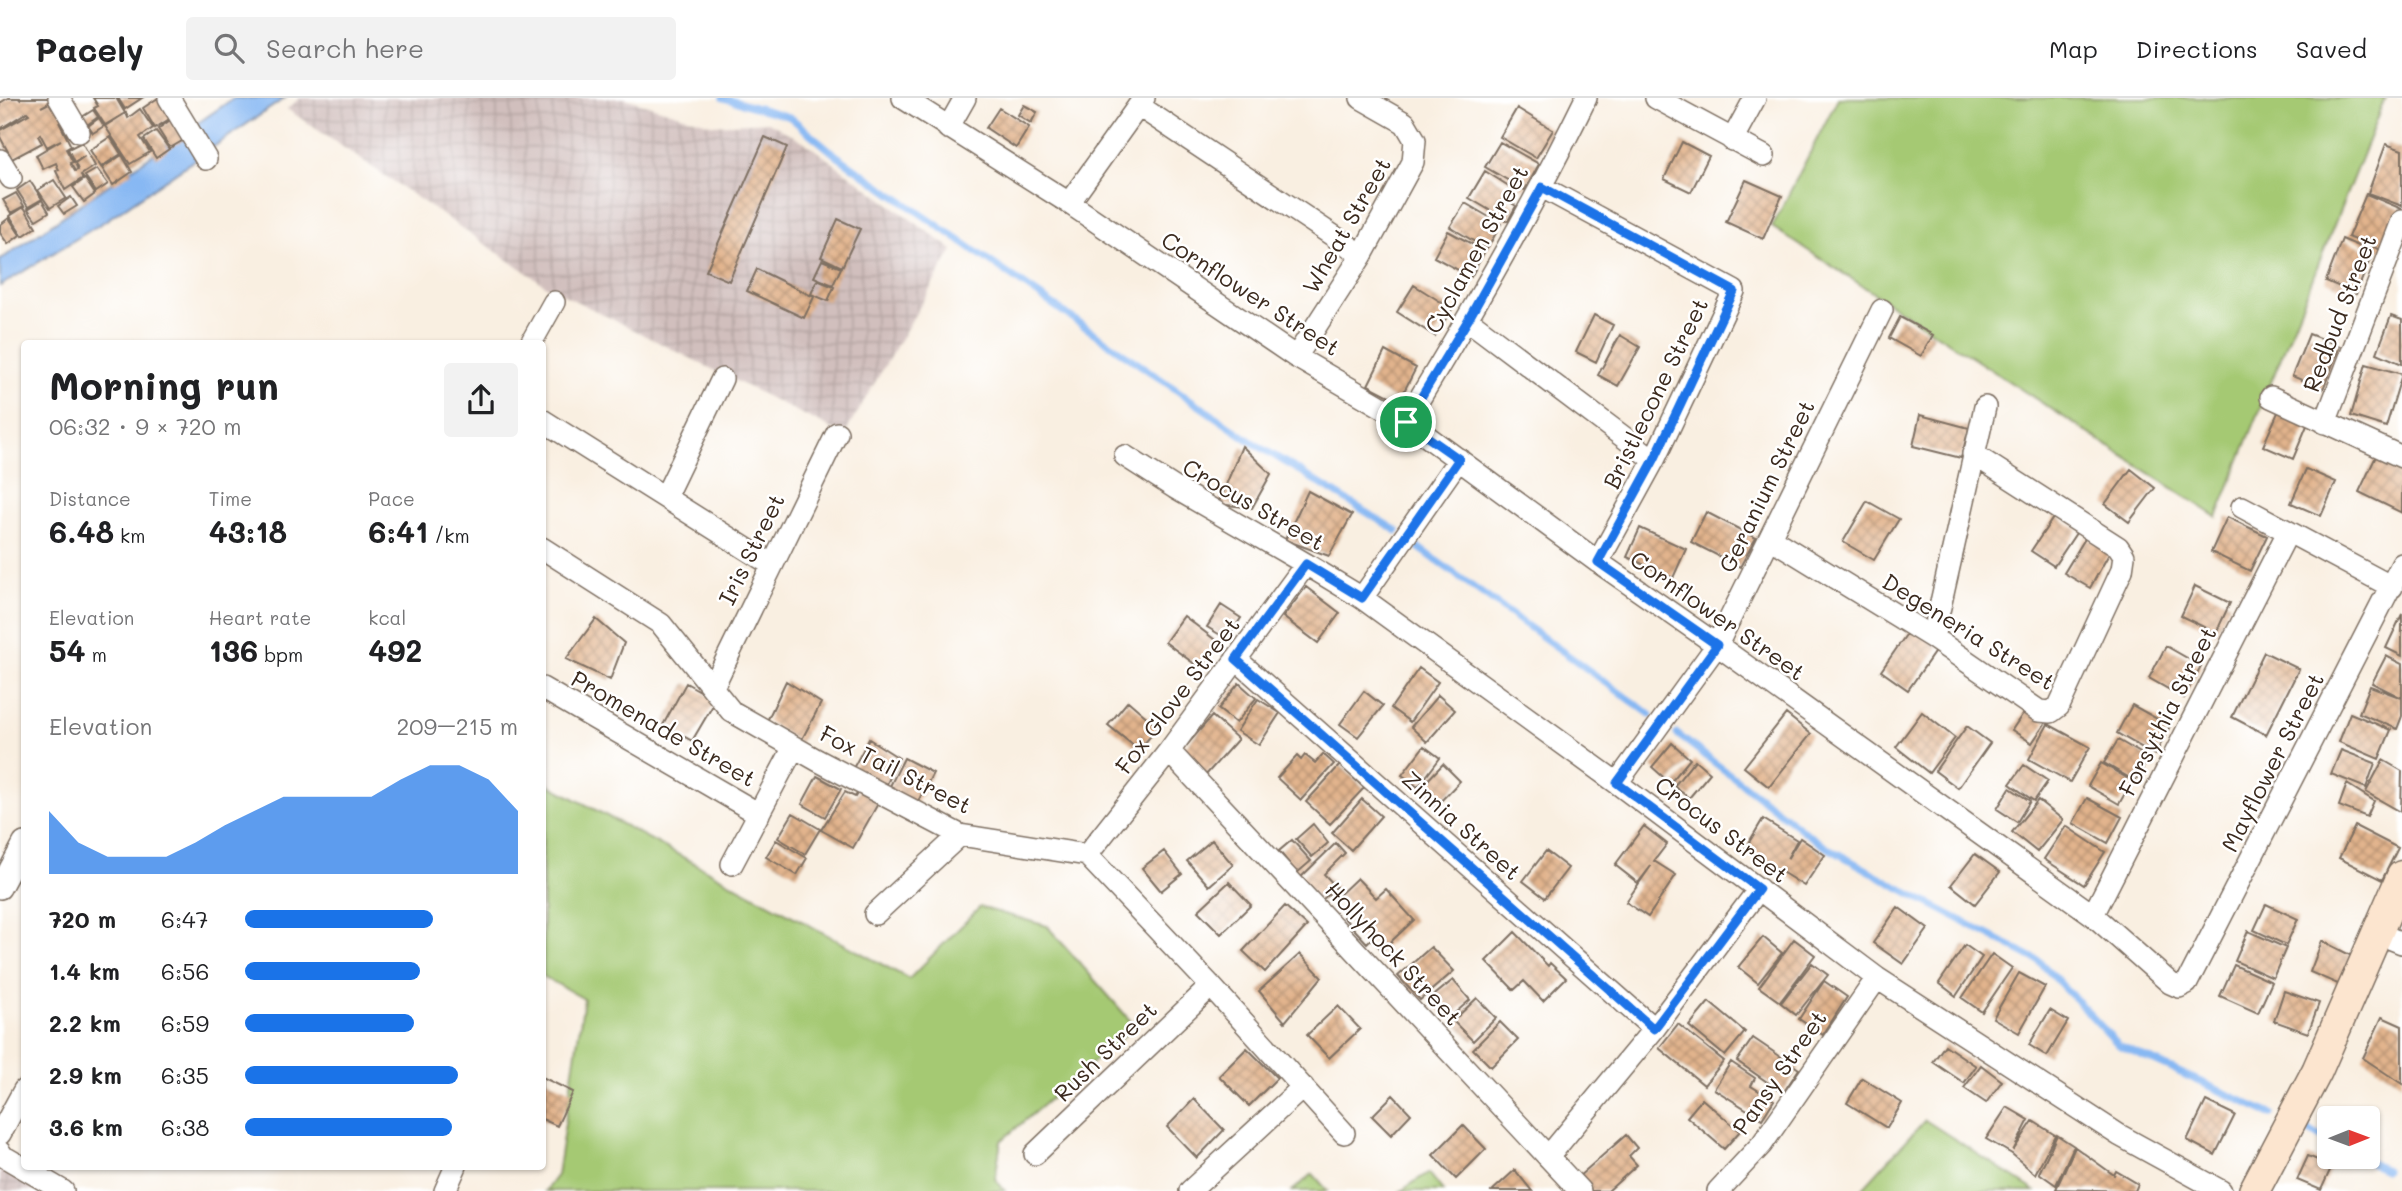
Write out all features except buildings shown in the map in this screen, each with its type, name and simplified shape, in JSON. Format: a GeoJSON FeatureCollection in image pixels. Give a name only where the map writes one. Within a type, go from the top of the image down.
{"type":"FeatureCollection","features":[{"type":"Feature","properties":{"kind":"street"},"geometry":{"type":"LineString","coordinates":[[59,98],[79,132]]}},
{"type":"Feature","properties":{"kind":"street"},"geometry":{"type":"LineString","coordinates":[[169,98],[205,157]]}},
{"type":"Feature","properties":{"kind":"street","name":"Cornflower Street"},"geometry":{"type":"LineString","coordinates":[[903,98],[1069,203],[1296,357],[1406,422],[2093,915],[2170,983],[2179,986],[2187,984]]}},
{"type":"Feature","properties":{"kind":"street"},"geometry":{"type":"LineString","coordinates":[[948,128],[965,98]]}},
{"type":"Feature","properties":{"kind":"street","name":"Wheat Street"},"geometry":{"type":"LineString","coordinates":[[1296,357],[1362,255],[1413,162],[1415,141],[1405,123],[1361,98]]}},
{"type":"Feature","properties":{"kind":"street","name":"Cyclamen Street"},"geometry":{"type":"LineString","coordinates":[[1406,422],[1468,320],[1542,187],[1587,98]]}},
{"type":"Feature","properties":{"kind":"street"},"geometry":{"type":"LineString","coordinates":[[1656,98],[1764,156]]}},
{"type":"Feature","properties":{"kind":"street"},"geometry":{"type":"LineString","coordinates":[[1732,140],[1755,98]]}},
{"type":"Feature","properties":{"kind":"street"},"geometry":{"type":"LineString","coordinates":[[1069,203],[1142,102],[1362,255]]}},
{"type":"Feature","properties":{"kind":"street","name":"Bristlecone Street"},"geometry":{"type":"LineString","coordinates":[[1542,187],[1734,291],[1654,460],[1598,562]]}},
{"type":"Feature","properties":{"kind":"street","name":"Redbud Street"},"geometry":{"type":"LineString","coordinates":[[2325,423],[2402,221]]}},
{"type":"Feature","properties":{"kind":"street"},"geometry":{"type":"LineString","coordinates":[[533,340],[554,302]]}},
{"type":"Feature","properties":{"kind":"street","name":"Geranium Street"},"geometry":{"type":"LineString","coordinates":[[1617,783],[1717,645],[1882,310]]}},
{"type":"Feature","properties":{"kind":"street"},"geometry":{"type":"LineString","coordinates":[[1468,320],[1654,460]]}},
{"type":"Feature","properties":{"kind":"street"},"geometry":{"type":"LineString","coordinates":[[666,497],[722,379]]}},
{"type":"Feature","properties":{"kind":"street"},"geometry":{"type":"LineString","coordinates":[[2272,397],[2402,457]]}},
{"type":"Feature","properties":{"kind":"street"},"geometry":{"type":"LineString","coordinates":[[1933,638],[1985,407]]}},
{"type":"Feature","properties":{"kind":"street"},"geometry":{"type":"LineString","coordinates":[[546,422],[772,565]]}},
{"type":"Feature","properties":{"kind":"street","name":"Iris Street"},"geometry":{"type":"LineString","coordinates":[[713,687],[837,433]]}},
{"type":"Feature","properties":{"kind":"street","name":"Degeneria Street"},"geometry":{"type":"LineString","coordinates":[[1770,538],[1933,638],[2039,711],[2051,712],[2059,706],[2122,570],[2124,556],[2118,547],[1973,454]]}},
{"type":"Feature","properties":{"kind":"street","name":"Crocus Street"},"geometry":{"type":"LineString","coordinates":[[1125,456],[1362,598],[1617,783],[1877,978],[2119,1135],[2221,1191]]}},
{"type":"Feature","properties":{"kind":"street"},"geometry":{"type":"LineString","coordinates":[[1362,598],[1459,459]]}},
{"type":"Feature","properties":{"kind":"street"},"geometry":{"type":"LineString","coordinates":[[2242,507],[2392,587]]}},
{"type":"Feature","properties":{"kind":"street","name":"Forsythia Street"},"geometry":{"type":"LineString","coordinates":[[2093,915],[2288,532]]}},
{"type":"Feature","properties":{"kind":"street","name":"Fox Tail Street"},"geometry":{"type":"LineString","coordinates":[[546,551],[661,624],[731,710],[794,747],[960,835],[1087,855]]}},
{"type":"Feature","properties":{"kind":"street","name":"Fox Glove Street"},"geometry":{"type":"LineString","coordinates":[[1087,855],[1169,751],[1306,564]]}},
{"type":"Feature","properties":{"kind":"street","name":"Mayflower Street"},"geometry":{"type":"LineString","coordinates":[[2187,984],[2402,564]]}},
{"type":"Feature","properties":{"kind":"street","name":"Zinnia Street"},"geometry":{"type":"LineString","coordinates":[[1236,659],[1654,1029]]}},
{"type":"Feature","properties":{"kind":"street","name":"Promenade Street"},"geometry":{"type":"LineString","coordinates":[[546,690],[759,814]]}},
{"type":"Feature","properties":{"kind":"street"},"geometry":{"type":"LineString","coordinates":[[732,864],[794,747]]}},
{"type":"Feature","properties":{"kind":"street","name":"Hollyhock Street"},"geometry":{"type":"LineString","coordinates":[[1169,751],[1580,1191]]}},
{"type":"Feature","properties":{"kind":"street"},"geometry":{"type":"LineString","coordinates":[[875,914],[960,835]]}},
{"type":"Feature","properties":{"kind":"street"},"geometry":{"type":"LineString","coordinates":[[0,888],[21,849]]}},
{"type":"Feature","properties":{"kind":"street"},"geometry":{"type":"LineString","coordinates":[[1087,855],[1211,986],[1343,1133]]}},
{"type":"Feature","properties":{"kind":"street"},"geometry":{"type":"LineString","coordinates":[[2254,1191],[2389,938],[2402,876]]}},
{"type":"Feature","properties":{"kind":"street"},"geometry":{"type":"LineString","coordinates":[[1548,1157],[1654,1029],[1759,889]]}},
{"type":"Feature","properties":{"kind":"street","name":"Pansy Street"},"geometry":{"type":"LineString","coordinates":[[1718,1191],[1762,1144],[1877,978]]}},
{"type":"Feature","properties":{"kind":"street","name":"Rush Street"},"geometry":{"type":"LineString","coordinates":[[1035,1154],[1211,986]]}},
{"type":"Feature","properties":{"kind":"street"},"geometry":{"type":"LineString","coordinates":[[1190,1191],[1303,1087]]}},
{"type":"Feature","properties":{"kind":"street"},"geometry":{"type":"LineString","coordinates":[[0,1134],[21,1096]]}},
{"type":"Feature","properties":{"kind":"street"},"geometry":{"type":"LineString","coordinates":[[2,1154],[21,1166]]}},
{"type":"Feature","properties":{"kind":"street"},"geometry":{"type":"LineString","coordinates":[[28,1170],[63,1191]]}},
{"type":"Feature","properties":{"kind":"street"},"geometry":{"type":"LineString","coordinates":[[445,1191],[454,1170]]}},
{"type":"Feature","properties":{"kind":"shaded area"},"geometry":{"type":"Polygon","coordinates":[[[300,98],[624,98],[714,125],[768,122],[803,141],[953,250],[844,435],[548,287],[287,109],[300,98]]]}},
{"type":"Feature","properties":{"kind":"shaded area"},"geometry":{"type":"Polygon","coordinates":[[[0,1168],[39,1191],[0,1191],[0,1168]]]}},
{"type":"Feature","properties":{"kind":"green space"},"geometry":{"type":"Polygon","coordinates":[[[1838,98],[2385,98],[2217,517],[1772,227],[1838,98]]]}},
{"type":"Feature","properties":{"kind":"green space"},"geometry":{"type":"Polygon","coordinates":[[[546,783],[909,979],[980,907],[1047,926],[1135,1026],[1001,1141],[995,1179],[1005,1191],[545,1191],[557,1175],[584,999],[546,978],[546,783]]]}},
{"type":"Feature","properties":{"kind":"green space"},"geometry":{"type":"Polygon","coordinates":[[[1925,1120],[2035,1191],[1860,1191],[1925,1120]]]}},
{"type":"Feature","properties":{"kind":"green space"},"geometry":{"type":"Polygon","coordinates":[[[1428,1173],[1443,1191],[1401,1191],[1428,1173]]]}},
{"type":"Feature","properties":{"kind":"green space"},"geometry":{"type":"Polygon","coordinates":[[[1313,1174],[1328,1191],[1292,1191],[1313,1174]]]}},
{"type":"Feature","properties":{"kind":"water"},"geometry":{"type":"Polygon","coordinates":[[[234,98],[285,98],[105,221],[0,286],[0,260],[234,98]]]}},
{"type":"Feature","properties":{"kind":"waterway"},"geometry":{"type":"LineString","coordinates":[[723,98],[790,117],[837,156],[1252,442],[1397,531]]}},
{"type":"Feature","properties":{"kind":"waterway"},"geometry":{"type":"LineString","coordinates":[[1419,548],[1651,715]]}},
{"type":"Feature","properties":{"kind":"waterway"},"geometry":{"type":"LineString","coordinates":[[1677,734],[1821,844],[2039,961],[2119,1045],[2271,1114]]}},
{"type":"Feature","properties":{"kind":"waterway"},"geometry":{"type":"LineString","coordinates":[[2307,1130],[2317,1135]]}},
{"type":"Feature","properties":{"kind":"waterway"},"geometry":{"type":"LineString","coordinates":[[2380,1168],[2385,1170]]}},
{"type":"Feature","properties":{"kind":"route"},"geometry":{"type":"LineString","coordinates":[[1542,187],[1734,291],[1654,460],[1598,562],[1717,645],[1617,783],[1759,889],[1654,1029],[1236,659],[1306,564],[1362,598],[1459,459],[1406,422],[1468,320],[1542,187]]}}]}
